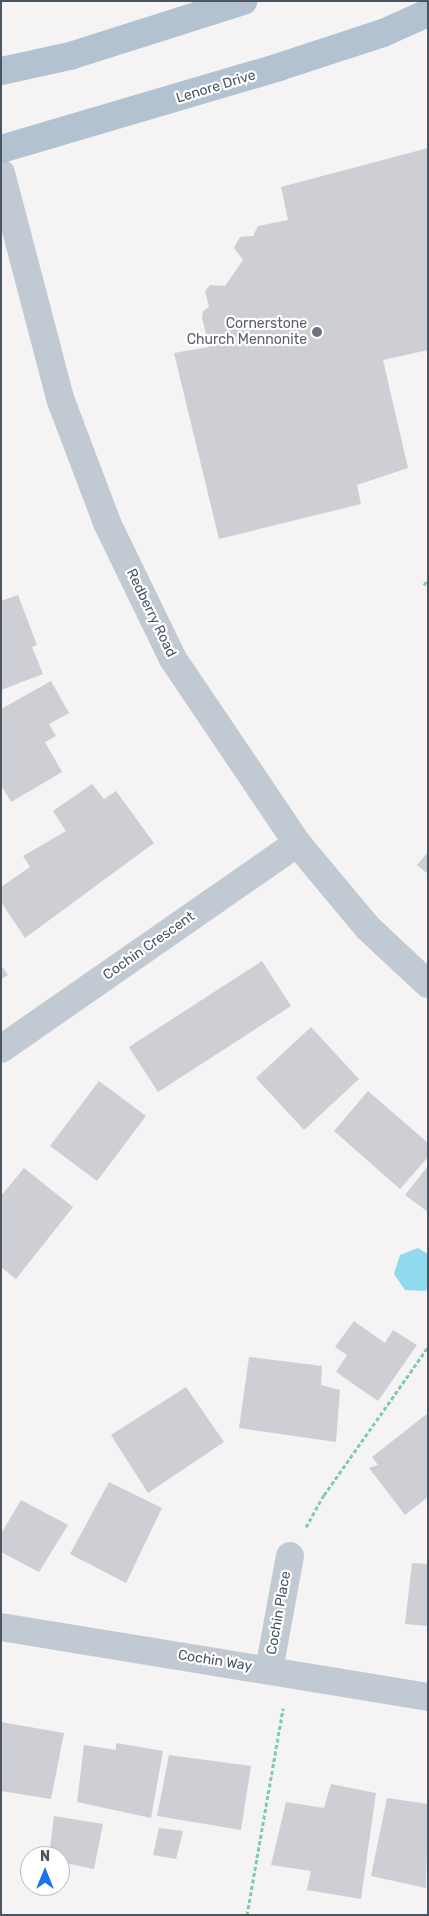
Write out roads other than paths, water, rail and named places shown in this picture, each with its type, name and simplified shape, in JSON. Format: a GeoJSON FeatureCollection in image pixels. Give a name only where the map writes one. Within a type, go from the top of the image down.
{"type":"FeatureCollection","features":[{"type":"Feature","properties":{"kind":"main road"},"geometry":{"type":"LineString","coordinates":[[1,71],[70,56],[226,4]]}},
{"type":"Feature","properties":{"kind":"main road","name":"Lenore Drive"},"geometry":{"type":"LineString","coordinates":[[1,149],[279,67],[383,33],[428,13]]}},
{"type":"Feature","properties":{"kind":"street","name":"Redberry Road"},"geometry":{"type":"LineString","coordinates":[[1,173],[61,401],[107,523],[173,659],[297,843],[368,928],[428,984]]}},
{"type":"Feature","properties":{"kind":"street","name":"Cochin Crescent"},"geometry":{"type":"LineString","coordinates":[[1,1049],[297,843]]}},
{"type":"Feature","properties":{"kind":"street","name":"Cochin Place"},"geometry":{"type":"LineString","coordinates":[[269,1670],[290,1556]]}},
{"type":"Feature","properties":{"kind":"street","name":"Cochin Way"},"geometry":{"type":"LineString","coordinates":[[1,1627],[428,1697]]}},
{"type":"Feature","properties":{"kind":"water"},"geometry":{"type":"Polygon","coordinates":[[[418,1248],[428,1254],[428,1288],[425,1291],[405,1290],[394,1274],[400,1255],[418,1248]]]}},
{"type":"Feature","properties":{"kind":"place","name":"Cornerstone Church Mennonite"},"geometry":{"type":"Point","coordinates":[317,332]}}]}
